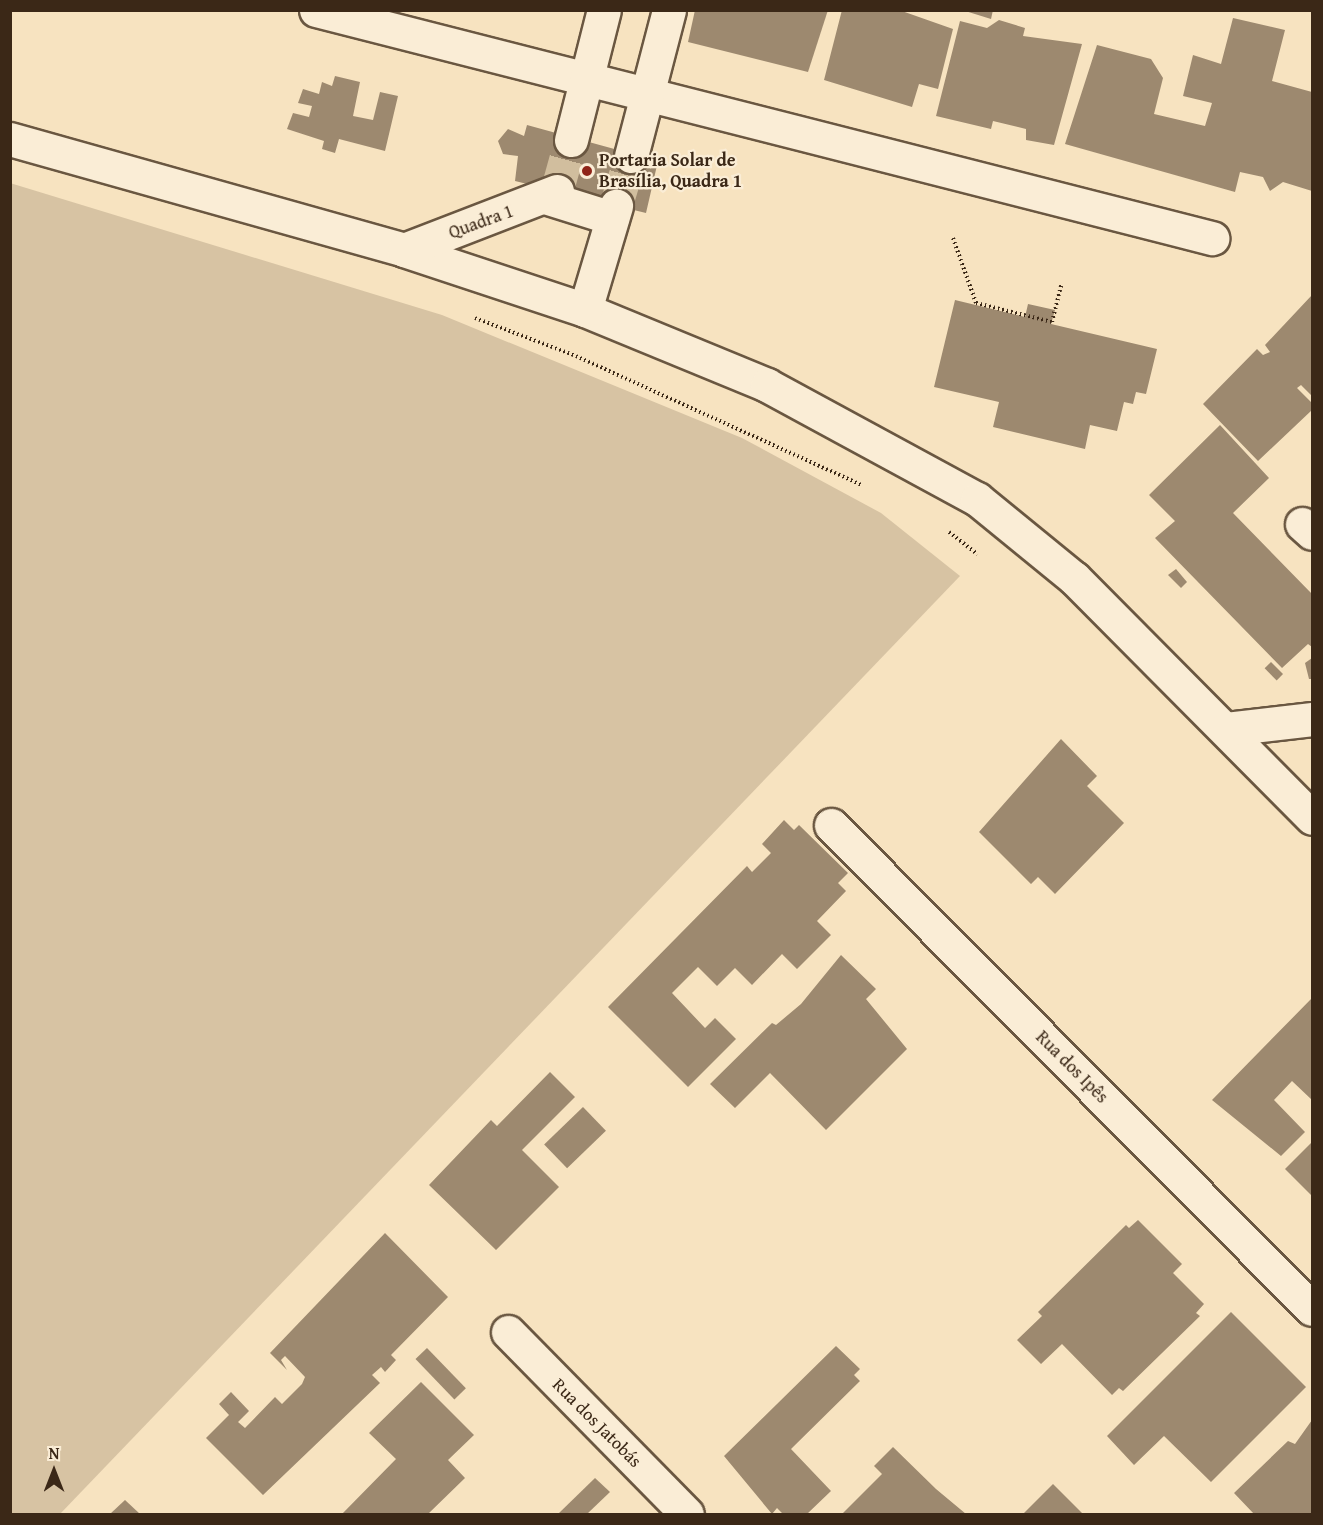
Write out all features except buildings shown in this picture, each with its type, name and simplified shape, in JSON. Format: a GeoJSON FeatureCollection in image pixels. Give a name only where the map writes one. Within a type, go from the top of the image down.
{"type":"FeatureCollection","features":[{"type":"Feature","properties":{"kind":"street"},"geometry":{"type":"LineString","coordinates":[[316,10],[1212,238]]}},
{"type":"Feature","properties":{"kind":"street"},"geometry":{"type":"LineString","coordinates":[[571,140],[604,10]]}},
{"type":"Feature","properties":{"kind":"street"},"geometry":{"type":"LineString","coordinates":[[631,156],[669,10]]}},
{"type":"Feature","properties":{"kind":"street"},"geometry":{"type":"LineString","coordinates":[[10,139],[404,250],[585,310],[767,385],[881,444],[977,499],[1040,546],[1226,729],[1312,818]]}},
{"type":"Feature","properties":{"kind":"street","name":"Quadra 1"},"geometry":{"type":"LineString","coordinates":[[404,250],[553,195],[614,212],[585,310]]}},
{"type":"Feature","properties":{"kind":"street"},"geometry":{"type":"LineString","coordinates":[[1226,729],[1312,719]]}},
{"type":"Feature","properties":{"kind":"street","name":"Rua dos Ipês"},"geometry":{"type":"LineString","coordinates":[[831,825],[1312,1309]]}},
{"type":"Feature","properties":{"kind":"street","name":"Rua dos Jatobás"},"geometry":{"type":"LineString","coordinates":[[508,1332],[687,1515]]}},
{"type":"Feature","properties":{"kind":"path"},"geometry":{"type":"LineString","coordinates":[[953,238],[976,303],[1052,322],[1061,285]]}},
{"type":"Feature","properties":{"kind":"path"},"geometry":{"type":"LineString","coordinates":[[466,315],[576,356],[872,489]]}},
{"type":"Feature","properties":{"kind":"path"},"geometry":{"type":"LineString","coordinates":[[942,526],[983,559],[1040,546]]}},
{"type":"Feature","properties":{"kind":"shaded area"},"geometry":{"type":"Polygon","coordinates":[[[10,183],[442,315],[742,438],[881,513],[960,576],[60,1514],[10,1514],[10,183]]]}},
{"type":"Feature","properties":{"kind":"tunnel"},"geometry":{"type":"LineString","coordinates":[[557,191],[571,140]]}},
{"type":"Feature","properties":{"kind":"tunnel"},"geometry":{"type":"LineString","coordinates":[[616,206],[631,156]]}},
{"type":"Feature","properties":{"kind":"place","name":"Portaria Solar de Brasília, Quadra 1"},"geometry":{"type":"Point","coordinates":[587,171]}}]}
